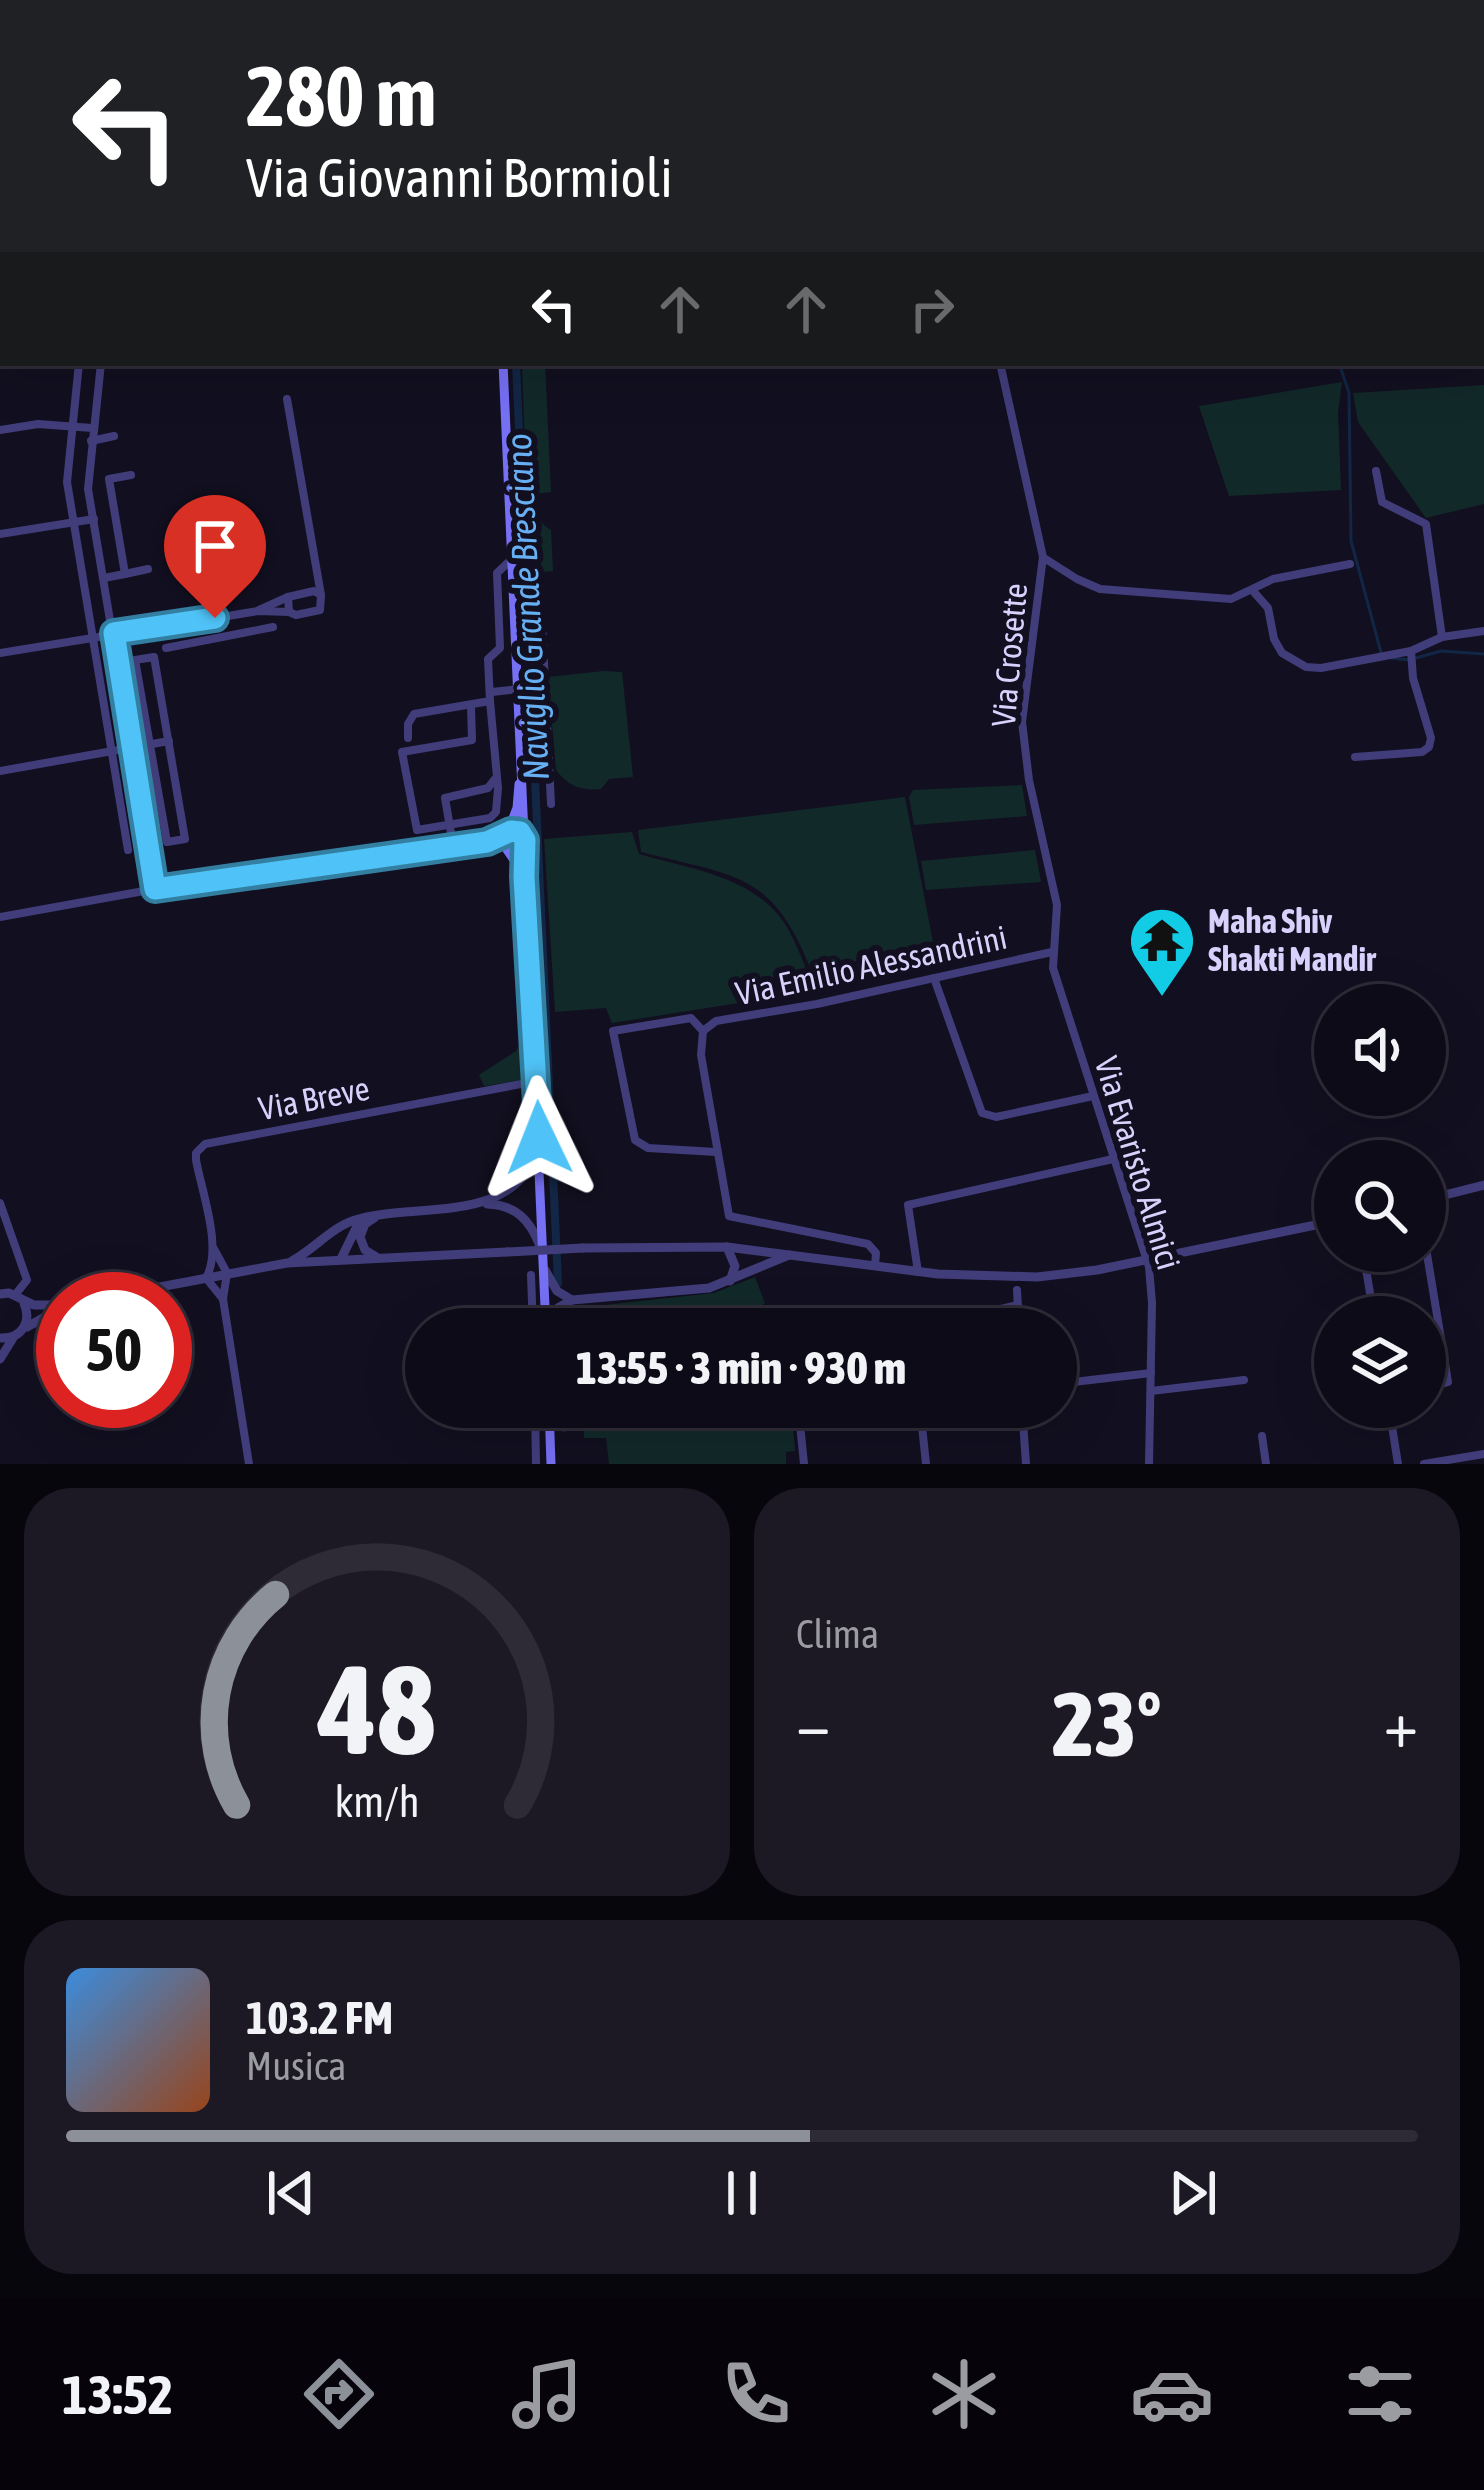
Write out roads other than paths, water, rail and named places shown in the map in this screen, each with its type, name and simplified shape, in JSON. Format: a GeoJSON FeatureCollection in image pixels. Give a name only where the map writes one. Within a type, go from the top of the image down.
{"type":"FeatureCollection","features":[{"type":"Feature","properties":{"kind":"main road"},"geometry":{"type":"LineString","coordinates":[[503,366],[519,620],[524,877],[546,1308]]}},
{"type":"Feature","properties":{"kind":"main road"},"geometry":{"type":"LineString","coordinates":[[521,742],[518,808],[508,833],[509,851],[524,877]]}},
{"type":"Feature","properties":{"kind":"main road"},"geometry":{"type":"LineString","coordinates":[[508,833],[525,842]]}},
{"type":"Feature","properties":{"kind":"main road"},"geometry":{"type":"LineString","coordinates":[[509,851],[525,842]]}},
{"type":"Feature","properties":{"kind":"main road"},"geometry":{"type":"LineString","coordinates":[[550,1428],[551,1460]]}},
{"type":"Feature","properties":{"kind":"street"},"geometry":{"type":"LineString","coordinates":[[79,366],[67,482],[128,850]]}},
{"type":"Feature","properties":{"kind":"street"},"geometry":{"type":"LineString","coordinates":[[100,366],[88,489],[155,889]]}},
{"type":"Feature","properties":{"kind":"street","name":"Via Crosette"},"geometry":{"type":"LineString","coordinates":[[1001,366],[1043,557],[1022,722],[1029,780],[1057,905],[1052,952]]}},
{"type":"Feature","properties":{"kind":"street"},"geometry":{"type":"LineString","coordinates":[[0,653],[258,611],[317,611],[322,604],[287,399]]}},
{"type":"Feature","properties":{"kind":"street"},"geometry":{"type":"LineString","coordinates":[[0,430],[38,424],[92,428]]}},
{"type":"Feature","properties":{"kind":"street"},"geometry":{"type":"LineString","coordinates":[[91,441],[114,436]]}},
{"type":"Feature","properties":{"kind":"street"},"geometry":{"type":"LineString","coordinates":[[1376,471],[1382,502],[1426,524],[1442,638]]}},
{"type":"Feature","properties":{"kind":"street"},"geometry":{"type":"LineString","coordinates":[[124,574],[109,479],[130,475]]}},
{"type":"Feature","properties":{"kind":"street"},"geometry":{"type":"LineString","coordinates":[[0,534],[94,518]]}},
{"type":"Feature","properties":{"kind":"street"},"geometry":{"type":"LineString","coordinates":[[1043,557],[1100,589],[1232,599],[1273,578],[1350,564]]}},
{"type":"Feature","properties":{"kind":"street"},"geometry":{"type":"LineString","coordinates":[[471,706],[472,740],[405,749],[401,754],[415,828],[492,817],[496,778],[488,659],[500,648],[497,573],[512,560]]}},
{"type":"Feature","properties":{"kind":"street"},"geometry":{"type":"LineString","coordinates":[[104,578],[148,569]]}},
{"type":"Feature","properties":{"kind":"street"},"geometry":{"type":"LineString","coordinates":[[1253,591],[1268,608],[1274,639],[1291,662],[1321,668],[1484,632]]}},
{"type":"Feature","properties":{"kind":"street"},"geometry":{"type":"LineString","coordinates":[[258,611],[288,597],[317,593]]}},
{"type":"Feature","properties":{"kind":"street"},"geometry":{"type":"LineString","coordinates":[[288,597],[289,612]]}},
{"type":"Feature","properties":{"kind":"street"},"geometry":{"type":"LineString","coordinates":[[215,618],[218,638]]}},
{"type":"Feature","properties":{"kind":"street"},"geometry":{"type":"LineString","coordinates":[[519,620],[542,624],[551,804]]}},
{"type":"Feature","properties":{"kind":"street"},"geometry":{"type":"LineString","coordinates":[[166,648],[273,627]]}},
{"type":"Feature","properties":{"kind":"street"},"geometry":{"type":"LineString","coordinates":[[1355,757],[1422,752],[1429,747],[1431,738],[1413,678],[1411,651]]}},
{"type":"Feature","properties":{"kind":"street"},"geometry":{"type":"LineString","coordinates":[[154,657],[169,741],[185,839],[166,842],[135,660],[154,657]]}},
{"type":"Feature","properties":{"kind":"street"},"geometry":{"type":"LineString","coordinates":[[408,738],[414,714],[471,706],[519,689]]}},
{"type":"Feature","properties":{"kind":"street"},"geometry":{"type":"LineString","coordinates":[[0,771],[169,741]]}},
{"type":"Feature","properties":{"kind":"street"},"geometry":{"type":"LineString","coordinates":[[453,845],[447,796],[488,788],[496,778]]}},
{"type":"Feature","properties":{"kind":"street"},"geometry":{"type":"LineString","coordinates":[[488,788],[496,798]]}},
{"type":"Feature","properties":{"kind":"street"},"geometry":{"type":"LineString","coordinates":[[0,917],[155,889],[478,843],[508,833]]}},
{"type":"Feature","properties":{"kind":"street"},"geometry":{"type":"LineString","coordinates":[[478,843],[509,851]]}},
{"type":"Feature","properties":{"kind":"street","name":"Via Emilio Alessandrini"},"geometry":{"type":"LineString","coordinates":[[703,1031],[716,1021],[1052,952]]}},
{"type":"Feature","properties":{"kind":"street","name":"Via Evaristo Almici"},"geometry":{"type":"LineString","coordinates":[[1052,952],[1057,986],[1148,1259],[1152,1288],[1149,1464]]}},
{"type":"Feature","properties":{"kind":"street"},"geometry":{"type":"LineString","coordinates":[[934,978],[982,1114],[996,1117],[1094,1096]]}},
{"type":"Feature","properties":{"kind":"street","name":"Via Emilio Alessandrini"},"geometry":{"type":"LineString","coordinates":[[716,1152],[648,1148],[635,1140],[613,1031],[691,1018],[703,1031],[701,1055],[731,1218],[868,1244],[876,1253],[875,1266]]}},
{"type":"Feature","properties":{"kind":"street","name":"Via Breve"},"geometry":{"type":"LineString","coordinates":[[212,1245],[196,1160],[205,1144],[537,1081]]}},
{"type":"Feature","properties":{"kind":"street"},"geometry":{"type":"LineString","coordinates":[[287,1263],[343,1227],[370,1217],[498,1196],[516,1184],[534,1159],[539,1138]]}},
{"type":"Feature","properties":{"kind":"street"},"geometry":{"type":"LineString","coordinates":[[918,1272],[908,1205],[1114,1159]]}},
{"type":"Feature","properties":{"kind":"street"},"geometry":{"type":"LineString","coordinates":[[1446,1195],[1484,1185]]}},
{"type":"Feature","properties":{"kind":"street"},"geometry":{"type":"LineString","coordinates":[[0,1203],[27,1280],[19,1299],[28,1319],[0,1359]]}},
{"type":"Feature","properties":{"kind":"street"},"geometry":{"type":"LineString","coordinates":[[476,1203],[519,1213],[533,1229],[557,1291],[572,1300]]}},
{"type":"Feature","properties":{"kind":"street"},"geometry":{"type":"LineString","coordinates":[[370,1217],[360,1237],[365,1250],[378,1258]]}},
{"type":"Feature","properties":{"kind":"street"},"geometry":{"type":"LineString","coordinates":[[339,1259],[352,1229],[370,1217]]}},
{"type":"Feature","properties":{"kind":"street"},"geometry":{"type":"LineString","coordinates":[[192,1281],[287,1263],[339,1259],[727,1247],[918,1272],[1007,1278],[1077,1273],[1314,1225]]}},
{"type":"Feature","properties":{"kind":"street"},"geometry":{"type":"LineString","coordinates":[[339,1259],[333,1244],[343,1227]]}},
{"type":"Feature","properties":{"kind":"street"},"geometry":{"type":"LineString","coordinates":[[212,1245],[227,1274],[223,1299],[249,1464]]}},
{"type":"Feature","properties":{"kind":"street"},"geometry":{"type":"LineString","coordinates":[[206,1278],[212,1245]]}},
{"type":"Feature","properties":{"kind":"street"},"geometry":{"type":"LineString","coordinates":[[727,1247],[735,1266],[730,1281]]}},
{"type":"Feature","properties":{"kind":"street"},"geometry":{"type":"LineString","coordinates":[[558,1308],[572,1300],[668,1294],[730,1281],[794,1253]]}},
{"type":"Feature","properties":{"kind":"street"},"geometry":{"type":"LineString","coordinates":[[531,1275],[532,1308]]}},
{"type":"Feature","properties":{"kind":"street"},"geometry":{"type":"LineString","coordinates":[[1018,1308],[1017,1290],[1025,1277]]}},
{"type":"Feature","properties":{"kind":"street"},"geometry":{"type":"LineString","coordinates":[[206,1278],[223,1299]]}},
{"type":"Feature","properties":{"kind":"street"},"geometry":{"type":"LineString","coordinates":[[1007,1278],[1017,1290]]}},
{"type":"Feature","properties":{"kind":"street"},"geometry":{"type":"LineString","coordinates":[[0,1294],[36,1302]]}},
{"type":"Feature","properties":{"kind":"street"},"geometry":{"type":"LineString","coordinates":[[1005,1308],[1018,1305]]}},
{"type":"Feature","properties":{"kind":"street"},"geometry":{"type":"LineString","coordinates":[[0,1338],[36,1323]]}},
{"type":"Feature","properties":{"kind":"street"},"geometry":{"type":"LineString","coordinates":[[1077,1382],[1151,1373]]}},
{"type":"Feature","properties":{"kind":"street"},"geometry":{"type":"LineString","coordinates":[[1151,1390],[1244,1380]]}},
{"type":"Feature","properties":{"kind":"street"},"geometry":{"type":"LineString","coordinates":[[535,1428],[534,1459],[551,1460]]}},
{"type":"Feature","properties":{"kind":"street"},"geometry":{"type":"LineString","coordinates":[[800,1428],[804,1464]]}},
{"type":"Feature","properties":{"kind":"street"},"geometry":{"type":"LineString","coordinates":[[922,1428],[926,1464]]}},
{"type":"Feature","properties":{"kind":"street"},"geometry":{"type":"LineString","coordinates":[[1023,1428],[1026,1464]]}},
{"type":"Feature","properties":{"kind":"street"},"geometry":{"type":"LineString","coordinates":[[1392,1428],[1398,1464]]}},
{"type":"Feature","properties":{"kind":"street"},"geometry":{"type":"LineString","coordinates":[[1262,1436],[1266,1464]]}},
{"type":"Feature","properties":{"kind":"street"},"geometry":{"type":"LineString","coordinates":[[1424,1464],[1484,1454]]}},
{"type":"Feature","properties":{"kind":"waterway","name":"Naviglio Grande Bresciano"},"geometry":{"type":"LineString","coordinates":[[516,366],[558,1283]]}},
{"type":"Feature","properties":{"kind":"waterway"},"geometry":{"type":"LineString","coordinates":[[1340,366],[1349,393],[1351,541],[1382,656]]}},
{"type":"Feature","properties":{"kind":"waterway"},"geometry":{"type":"LineString","coordinates":[[1391,658],[1409,660],[1441,651],[1484,654]]}},
{"type":"Feature","properties":{"kind":"place","name":"Maha Shiv Shakti Mandir"},"geometry":{"type":"Point","coordinates":[1162,999]}}]}
